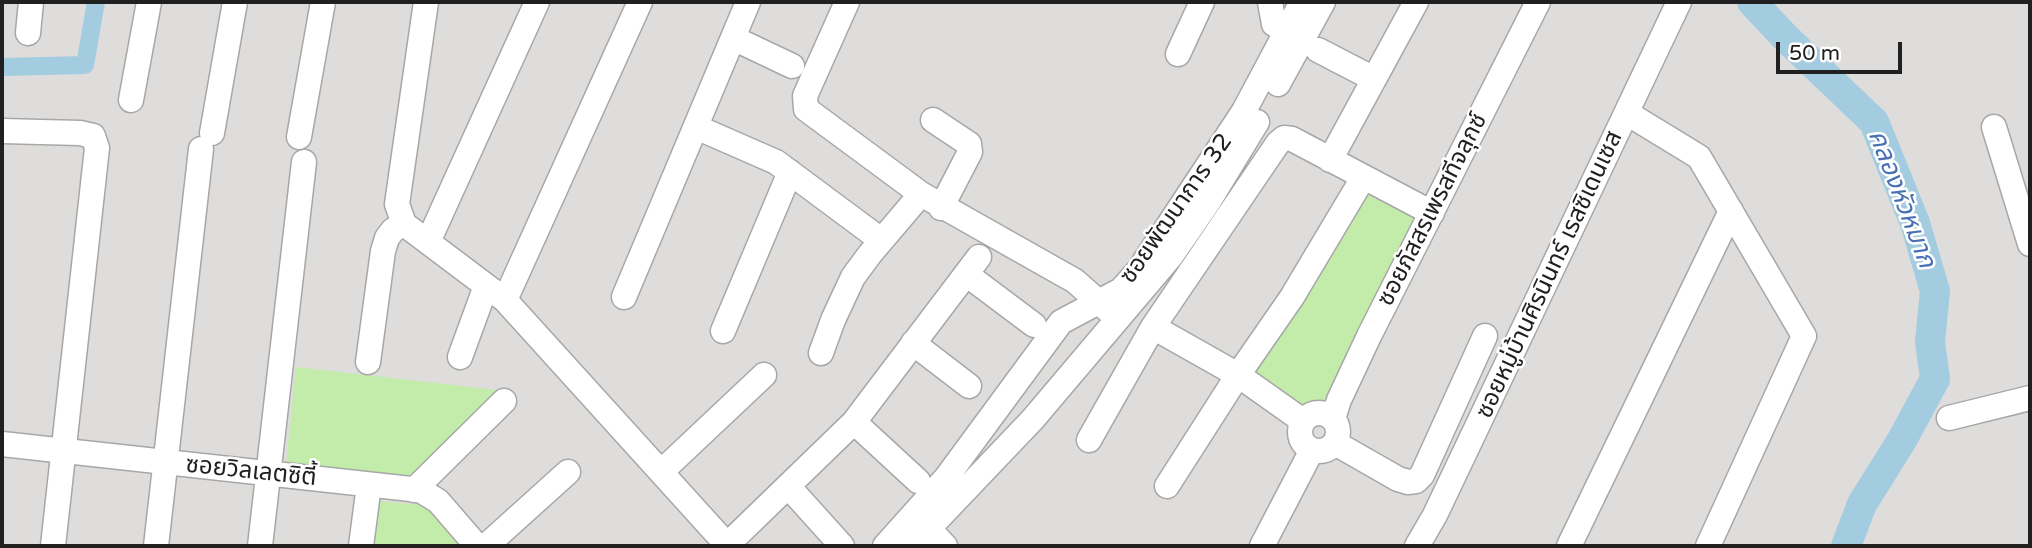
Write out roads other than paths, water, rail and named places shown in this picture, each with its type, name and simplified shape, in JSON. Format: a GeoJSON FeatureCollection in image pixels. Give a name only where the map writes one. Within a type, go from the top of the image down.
{"type":"FeatureCollection","features":[{"type":"Feature","properties":{"kind":"street"},"geometry":{"type":"LineString","coordinates":[[28,33],[31,2]]}},
{"type":"Feature","properties":{"kind":"street"},"geometry":{"type":"LineString","coordinates":[[131,100],[149,2]]}},
{"type":"Feature","properties":{"kind":"street"},"geometry":{"type":"LineString","coordinates":[[156,546],[206,141],[235,2]]}},
{"type":"Feature","properties":{"kind":"street"},"geometry":{"type":"LineString","coordinates":[[299,137],[323,2]]}},
{"type":"Feature","properties":{"kind":"street"},"geometry":{"type":"LineString","coordinates":[[426,2],[397,204],[404,224],[495,293],[727,546],[854,422],[972,266],[1034,325]]}},
{"type":"Feature","properties":{"kind":"street"},"geometry":{"type":"LineString","coordinates":[[428,242],[537,2]]}},
{"type":"Feature","properties":{"kind":"street"},"geometry":{"type":"LineString","coordinates":[[460,357],[495,293],[640,2]]}},
{"type":"Feature","properties":{"kind":"street"},"geometry":{"type":"LineString","coordinates":[[624,297],[748,2]]}},
{"type":"Feature","properties":{"kind":"street"},"geometry":{"type":"LineString","coordinates":[[847,2],[805,96],[806,109],[931,201],[1075,281],[1118,318]]}},
{"type":"Feature","properties":{"kind":"street"},"geometry":{"type":"LineString","coordinates":[[1178,54],[1202,2]]}},
{"type":"Feature","properties":{"kind":"street"},"geometry":{"type":"LineString","coordinates":[[1270,2],[1274,24],[1286,32]]}},
{"type":"Feature","properties":{"kind":"street","name":"ซอยพัฒนาการ 32"},"geometry":{"type":"LineString","coordinates":[[885,546],[946,478],[1061,322],[1121,290],[1139,270],[1244,111],[1302,2]]}},
{"type":"Feature","properties":{"kind":"street","name":"ซอยพัฒนาการ 32"},"geometry":{"type":"LineString","coordinates":[[929,541],[1171,256],[1207,204],[1261,114],[1323,2]]}},
{"type":"Feature","properties":{"kind":"street"},"geometry":{"type":"LineString","coordinates":[[1330,160],[1416,2]]}},
{"type":"Feature","properties":{"kind":"street","name":"ซอยภัสสรเพรสทีจลุกซ์"},"geometry":{"type":"LineString","coordinates":[[1262,546],[1326,437],[1339,400],[1369,336],[1538,2]]}},
{"type":"Feature","properties":{"kind":"street","name":"ซอยหมู่บ้านศิรนินทร์ เรสซิเดนเซส"},"geometry":{"type":"LineString","coordinates":[[1417,546],[1435,515],[1679,2]]}},
{"type":"Feature","properties":{"kind":"street"},"geometry":{"type":"LineString","coordinates":[[733,38],[792,65]]}},
{"type":"Feature","properties":{"kind":"street"},"geometry":{"type":"LineString","coordinates":[[1318,50],[1374,79]]}},
{"type":"Feature","properties":{"kind":"street"},"geometry":{"type":"LineString","coordinates":[[1632,102],[1699,157],[1804,336],[1708,546]]}},
{"type":"Feature","properties":{"kind":"street"},"geometry":{"type":"LineString","coordinates":[[821,353],[853,277],[881,240],[931,201],[970,152],[969,144],[933,120]]}},
{"type":"Feature","properties":{"kind":"street"},"geometry":{"type":"LineString","coordinates":[[696,127],[768,158],[881,240]]}},
{"type":"Feature","properties":{"kind":"street"},"geometry":{"type":"LineString","coordinates":[[1994,127],[2030,244]]}},
{"type":"Feature","properties":{"kind":"street"},"geometry":{"type":"LineString","coordinates":[[2,131],[80,133],[93,136],[97,148],[53,546]]}},
{"type":"Feature","properties":{"kind":"street"},"geometry":{"type":"LineString","coordinates":[[1089,440],[1153,327],[1284,138],[1292,139],[1432,213]]}},
{"type":"Feature","properties":{"kind":"street"},"geometry":{"type":"LineString","coordinates":[[260,546],[304,162]]}},
{"type":"Feature","properties":{"kind":"street"},"geometry":{"type":"LineString","coordinates":[[723,331],[790,172]]}},
{"type":"Feature","properties":{"kind":"street"},"geometry":{"type":"LineString","coordinates":[[1167,486],[1292,297],[1363,178]]}},
{"type":"Feature","properties":{"kind":"street"},"geometry":{"type":"LineString","coordinates":[[1569,546],[1731,211]]}},
{"type":"Feature","properties":{"kind":"street"},"geometry":{"type":"LineString","coordinates":[[368,362],[383,251],[393,230],[404,224]]}},
{"type":"Feature","properties":{"kind":"street"},"geometry":{"type":"LineString","coordinates":[[1153,327],[1238,375],[1303,421],[1300,438],[1326,437],[1398,480],[1408,482],[1416,481],[1422,475],[1485,336]]}},
{"type":"Feature","properties":{"kind":"street"},"geometry":{"type":"LineString","coordinates":[[913,343],[969,386]]}},
{"type":"Feature","properties":{"kind":"street"},"geometry":{"type":"LineString","coordinates":[[661,472],[764,375]]}},
{"type":"Feature","properties":{"kind":"street"},"geometry":{"type":"LineString","coordinates":[[1949,418],[2030,398]]}},
{"type":"Feature","properties":{"kind":"street"},"geometry":{"type":"LineString","coordinates":[[414,489],[504,401]]}},
{"type":"Feature","properties":{"kind":"street"},"geometry":{"type":"LineString","coordinates":[[854,422],[918,481]]}},
{"type":"Feature","properties":{"kind":"street","name":"ซอยวิลเลตซิตี้"},"geometry":{"type":"LineString","coordinates":[[2,444],[414,489],[430,494],[439,501],[477,546]]}},
{"type":"Feature","properties":{"kind":"street"},"geometry":{"type":"LineString","coordinates":[[486,546],[568,472]]}},
{"type":"Feature","properties":{"kind":"street"},"geometry":{"type":"LineString","coordinates":[[361,546],[369,485]]}},
{"type":"Feature","properties":{"kind":"street"},"geometry":{"type":"LineString","coordinates":[[788,486],[842,546]]}},
{"type":"Feature","properties":{"kind":"waterway"},"geometry":{"type":"LineString","coordinates":[[2,67],[85,65],[96,2]]}},
{"type":"Feature","properties":{"kind":"waterway","name":"คลองหัวหมาก"},"geometry":{"type":"LineString","coordinates":[[1752,2],[1874,122],[1915,223],[1935,291],[1930,342],[1935,379],[1902,440],[1862,504],[1846,546]]}}]}
